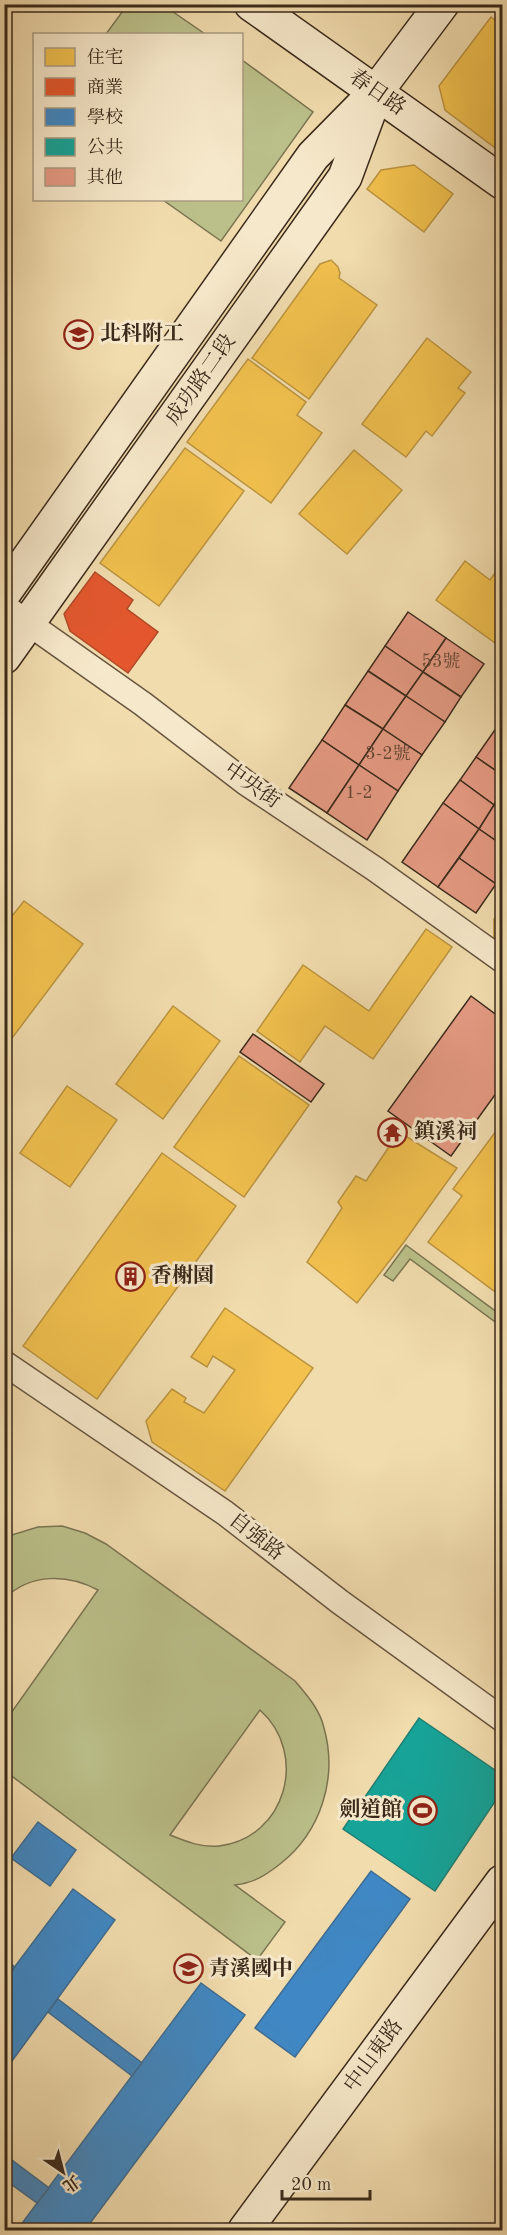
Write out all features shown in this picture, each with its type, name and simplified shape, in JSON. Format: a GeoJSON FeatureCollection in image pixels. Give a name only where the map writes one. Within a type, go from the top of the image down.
{"type":"FeatureCollection","features":[{"type":"Feature","properties":{"kind":"street","name":"春日路"},"geometry":{"type":"LineString","coordinates":[[251,4],[502,182]]}},
{"type":"Feature","properties":{"kind":"street","name":"成功路二段"},"geometry":{"type":"LineString","coordinates":[[4,593],[313,156],[376,92],[442,4]]}},
{"type":"Feature","properties":{"kind":"street","name":"成功路二段"},"geometry":{"type":"LineString","coordinates":[[4,657],[17,614],[345,177],[376,92]]}},
{"type":"Feature","properties":{"kind":"street","name":"中央街"},"geometry":{"type":"LineString","coordinates":[[17,614],[143,704],[246,783],[375,869],[502,960]]}},
{"type":"Feature","properties":{"kind":"street","name":"自強路"},"geometry":{"type":"LineString","coordinates":[[4,1363],[225,1513],[340,1602],[502,1719]]}},
{"type":"Feature","properties":{"kind":"street","name":"中山東路"},"geometry":{"type":"LineString","coordinates":[[245,2230],[502,1882]]}},
{"type":"Feature","properties":{"kind":"green space"},"geometry":{"type":"Polygon","coordinates":[[[128,4],[163,5],[204,33],[107,33],[128,4]]]}},
{"type":"Feature","properties":{"kind":"green space"},"geometry":{"type":"Polygon","coordinates":[[[243,61],[313,112],[221,241],[164,201],[243,201],[243,61]]]}},
{"type":"Feature","properties":{"kind":"green space"},"geometry":{"type":"Polygon","coordinates":[[[406,1245],[502,1316],[502,1327],[410,1259],[393,1281],[384,1275],[406,1245]]]}},
{"type":"Feature","properties":{"kind":"green space"},"geometry":{"type":"Polygon","coordinates":[[[62,1526],[85,1533],[106,1544],[295,1681],[316,1709],[324,1728],[329,1766],[323,1803],[316,1820],[294,1851],[280,1864],[259,1878],[235,1885],[285,1922],[257,1960],[5,1771],[5,1713],[9,1716],[98,1590],[62,1579],[38,1580],[15,1590],[5,1598],[5,1537],[38,1527],[62,1526]],[[260,1710],[170,1835],[200,1845],[219,1846],[242,1840],[261,1828],[274,1811],[283,1792],[286,1770],[284,1749],[275,1728],[260,1710]]]}},
{"type":"Feature","properties":{"kind":"building: 住宅"},"geometry":{"type":"Polygon","coordinates":[[[491,17],[502,26],[502,153],[445,110],[439,86],[491,17]]]}},
{"type":"Feature","properties":{"kind":"building: 住宅"},"geometry":{"type":"Polygon","coordinates":[[[414,165],[453,194],[424,232],[367,189],[381,170],[414,165]]]}},
{"type":"Feature","properties":{"kind":"building: 住宅"},"geometry":{"type":"Polygon","coordinates":[[[331,260],[338,267],[339,278],[377,305],[309,399],[252,358],[320,264],[331,260]]]}},
{"type":"Feature","properties":{"kind":"building: 住宅"},"geometry":{"type":"Polygon","coordinates":[[[427,338],[471,372],[458,388],[465,393],[432,436],[426,431],[406,457],[362,424],[427,338]]]}},
{"type":"Feature","properties":{"kind":"building: 住宅"},"geometry":{"type":"Polygon","coordinates":[[[248,359],[306,402],[297,415],[322,433],[271,503],[187,442],[248,359]]]}},
{"type":"Feature","properties":{"kind":"building: 住宅"},"geometry":{"type":"Polygon","coordinates":[[[185,448],[244,491],[159,606],[100,563],[185,448]]]}},
{"type":"Feature","properties":{"kind":"building: 住宅"},"geometry":{"type":"Polygon","coordinates":[[[354,450],[402,490],[347,554],[299,514],[354,450]]]}},
{"type":"Feature","properties":{"kind":"building: 住宅"},"geometry":{"type":"Polygon","coordinates":[[[465,561],[490,580],[502,563],[502,633],[495,643],[436,600],[465,561]]]}},
{"type":"Feature","properties":{"kind":"building: 住宅"},"geometry":{"type":"Polygon","coordinates":[[[24,901],[83,944],[6,1046],[4,1045],[4,926],[24,901]]]}},
{"type":"Feature","properties":{"kind":"building: 住宅"},"geometry":{"type":"Polygon","coordinates":[[[502,908],[502,946],[494,940],[494,919],[502,908]]]}},
{"type":"Feature","properties":{"kind":"building: 住宅"},"geometry":{"type":"Polygon","coordinates":[[[426,929],[452,947],[373,1059],[325,1026],[300,1062],[257,1031],[303,965],[369,1011],[426,929]]]}},
{"type":"Feature","properties":{"kind":"building: 住宅"},"geometry":{"type":"Polygon","coordinates":[[[173,1006],[220,1041],[163,1119],[116,1084],[173,1006]]]}},
{"type":"Feature","properties":{"kind":"building: 住宅"},"geometry":{"type":"Polygon","coordinates":[[[239,1056],[309,1105],[244,1197],[174,1147],[239,1056]]]}},
{"type":"Feature","properties":{"kind":"building: 住宅"},"geometry":{"type":"Polygon","coordinates":[[[67,1086],[117,1120],[70,1187],[20,1153],[67,1086]]]}},
{"type":"Feature","properties":{"kind":"building: 住宅"},"geometry":{"type":"Polygon","coordinates":[[[502,1123],[502,1297],[428,1242],[462,1196],[453,1189],[502,1123]]]}},
{"type":"Feature","properties":{"kind":"building: 住宅"},"geometry":{"type":"Polygon","coordinates":[[[399,1132],[457,1168],[357,1303],[307,1262],[342,1208],[338,1202],[356,1176],[366,1181],[399,1132]]]}},
{"type":"Feature","properties":{"kind":"building: 住宅","name":"香榭園"},"geometry":{"type":"Polygon","coordinates":[[[162,1153],[236,1206],[97,1399],[23,1346],[162,1153]]]}},
{"type":"Feature","properties":{"kind":"building: 住宅"},"geometry":{"type":"Polygon","coordinates":[[[225,1308],[313,1368],[225,1491],[152,1442],[146,1421],[172,1389],[186,1398],[184,1402],[204,1413],[235,1370],[213,1356],[207,1367],[191,1357],[225,1308]]]}},
{"type":"Feature","properties":{"kind":"building: 商業"},"geometry":{"type":"Polygon","coordinates":[[[95,572],[133,600],[127,609],[158,632],[128,673],[70,631],[64,614],[95,572]]]}},
{"type":"Feature","properties":{"kind":"building: 學校"},"geometry":{"type":"Polygon","coordinates":[[[38,1822],[76,1850],[50,1886],[11,1858],[38,1822]]]}},
{"type":"Feature","properties":{"kind":"building: 學校"},"geometry":{"type":"Polygon","coordinates":[[[371,1871],[410,1899],[295,2057],[255,2028],[371,1871]]]}},
{"type":"Feature","properties":{"kind":"building: 學校"},"geometry":{"type":"Polygon","coordinates":[[[73,1889],[115,1920],[4,2072],[4,1981],[73,1889]]]}},
{"type":"Feature","properties":{"kind":"building: 學校"},"geometry":{"type":"Polygon","coordinates":[[[4,1959],[15,1967],[6,1980],[4,1979],[4,1959]]]}},
{"type":"Feature","properties":{"kind":"building: 學校"},"geometry":{"type":"Polygon","coordinates":[[[201,1983],[245,2015],[85,2230],[17,2230],[201,1983]]]}},
{"type":"Feature","properties":{"kind":"building: 學校"},"geometry":{"type":"Polygon","coordinates":[[[58,1999],[142,2063],[132,2076],[48,2012],[58,1999]]]}},
{"type":"Feature","properties":{"kind":"building: 學校"},"geometry":{"type":"Polygon","coordinates":[[[4,2154],[49,2188],[37,2203],[4,2179],[4,2154]]]}},
{"type":"Feature","properties":{"kind":"building: 公共","name":"劍道館"},"geometry":{"type":"Polygon","coordinates":[[[419,1718],[502,1775],[502,1791],[435,1891],[343,1829],[419,1718]]]}},
{"type":"Feature","properties":{"kind":"building: 其他"},"geometry":{"type":"Polygon","coordinates":[[[408,612],[446,638],[423,672],[385,646],[408,612]]]}},
{"type":"Feature","properties":{"kind":"building: 其他"},"geometry":{"type":"Polygon","coordinates":[[[446,638],[484,664],[461,697],[423,672],[446,638]]]}},
{"type":"Feature","properties":{"kind":"building: 其他"},"geometry":{"type":"Polygon","coordinates":[[[385,646],[423,672],[406,696],[368,671],[385,646]]]}},
{"type":"Feature","properties":{"kind":"building: 其他"},"geometry":{"type":"Polygon","coordinates":[[[368,671],[406,696],[383,729],[345,705],[368,671]]]}},
{"type":"Feature","properties":{"kind":"building: 其他"},"geometry":{"type":"Polygon","coordinates":[[[423,672],[461,697],[445,722],[406,696],[423,672]]]}},
{"type":"Feature","properties":{"kind":"building: 其他"},"geometry":{"type":"Polygon","coordinates":[[[406,696],[445,722],[422,755],[383,729],[406,696]]]}},
{"type":"Feature","properties":{"kind":"building: 其他"},"geometry":{"type":"Polygon","coordinates":[[[345,705],[383,729],[359,765],[322,740],[345,705]]]}},
{"type":"Feature","properties":{"kind":"building: 其他"},"geometry":{"type":"Polygon","coordinates":[[[499,724],[502,727],[502,775],[476,757],[499,724]]]}},
{"type":"Feature","properties":{"kind":"building: 其他"},"geometry":{"type":"Polygon","coordinates":[[[383,729],[422,755],[398,791],[359,765],[383,729]]]}},
{"type":"Feature","properties":{"kind":"building: 其他"},"geometry":{"type":"Polygon","coordinates":[[[322,740],[359,765],[327,813],[289,788],[322,740]]]}},
{"type":"Feature","properties":{"kind":"building: 其他"},"geometry":{"type":"Polygon","coordinates":[[[476,757],[502,775],[502,793],[494,805],[460,780],[476,757]]]}},
{"type":"Feature","properties":{"kind":"building: 其他"},"geometry":{"type":"Polygon","coordinates":[[[359,765],[398,791],[367,840],[327,813],[359,765]]]}},
{"type":"Feature","properties":{"kind":"building: 其他"},"geometry":{"type":"Polygon","coordinates":[[[460,780],[494,805],[479,829],[443,803],[460,780]]]}},
{"type":"Feature","properties":{"kind":"building: 其他"},"geometry":{"type":"Polygon","coordinates":[[[502,793],[502,811],[494,805],[502,793]]]}},
{"type":"Feature","properties":{"kind":"building: 其他"},"geometry":{"type":"Polygon","coordinates":[[[443,803],[479,829],[438,887],[402,862],[443,803]]]}},
{"type":"Feature","properties":{"kind":"building: 其他"},"geometry":{"type":"Polygon","coordinates":[[[494,805],[502,811],[502,845],[479,829],[494,805]]]}},
{"type":"Feature","properties":{"kind":"building: 其他"},"geometry":{"type":"Polygon","coordinates":[[[479,829],[502,845],[502,875],[496,884],[459,858],[479,829]]]}},
{"type":"Feature","properties":{"kind":"building: 其他"},"geometry":{"type":"Polygon","coordinates":[[[459,858],[496,884],[476,913],[438,887],[459,858]]]}},
{"type":"Feature","properties":{"kind":"building: 其他"},"geometry":{"type":"Polygon","coordinates":[[[471,996],[502,1019],[502,1085],[451,1156],[388,1111],[471,996]]]}},
{"type":"Feature","properties":{"kind":"building: 其他"},"geometry":{"type":"Polygon","coordinates":[[[253,1034],[324,1084],[311,1102],[240,1052],[253,1034]]]}},
{"type":"Feature","properties":{"kind":"place","name":"北科附工"},"geometry":{"type":"Point","coordinates":[79,334]}},
{"type":"Feature","properties":{"kind":"place","name":"鎮溪祠"},"geometry":{"type":"Point","coordinates":[393,1132]}},
{"type":"Feature","properties":{"kind":"place","name":"香榭園"},"geometry":{"type":"Point","coordinates":[130,1276]}},
{"type":"Feature","properties":{"kind":"place","name":"劍道館"},"geometry":{"type":"Point","coordinates":[423,1810]}},
{"type":"Feature","properties":{"kind":"place","name":"青溪國中"},"geometry":{"type":"Point","coordinates":[188,1969]}}]}
